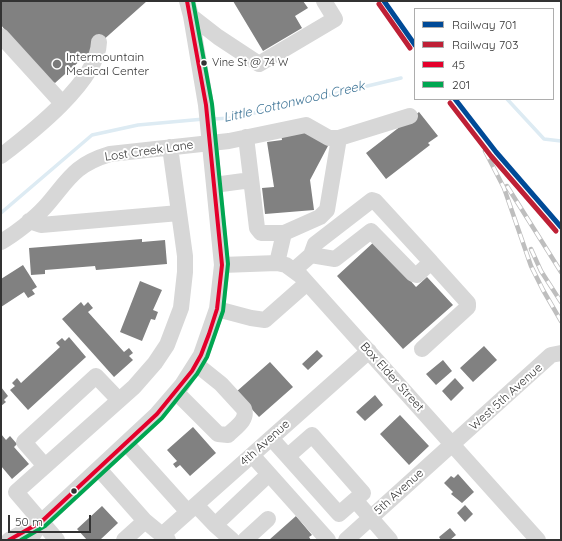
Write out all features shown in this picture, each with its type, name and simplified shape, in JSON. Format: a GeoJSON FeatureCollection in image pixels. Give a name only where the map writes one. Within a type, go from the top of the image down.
{"type":"FeatureCollection","features":[{"type":"Feature","properties":{"kind":"street"},"geometry":{"type":"LineString","coordinates":[[9,540],[41,522],[157,414],[176,392],[196,364],[209,334],[217,309],[222,265],[206,106],[192,16],[187,1]]}},
{"type":"Feature","properties":{"kind":"street"},"geometry":{"type":"LineString","coordinates":[[192,16],[218,37],[259,64],[335,19],[324,1]]}},
{"type":"Feature","properties":{"kind":"street"},"geometry":{"type":"LineString","coordinates":[[1,36],[62,103]]}},
{"type":"Feature","properties":{"kind":"street"},"geometry":{"type":"LineString","coordinates":[[3,151],[75,91],[87,75],[99,50],[99,42]]}},
{"type":"Feature","properties":{"kind":"street"},"geometry":{"type":"LineString","coordinates":[[246,137],[257,228],[262,233],[284,233],[320,217],[327,210],[338,138],[410,116]]}},
{"type":"Feature","properties":{"kind":"street","name":"Lost Creek Lane"},"geometry":{"type":"LineString","coordinates":[[1,242],[45,207],[67,179],[85,164],[110,154],[170,147],[209,137],[246,137],[306,125],[329,138],[338,138]]}},
{"type":"Feature","properties":{"kind":"street"},"geometry":{"type":"LineString","coordinates":[[58,540],[16,492],[134,386],[155,363],[166,345],[175,325],[184,289],[186,272],[170,147]]}},
{"type":"Feature","properties":{"kind":"street"},"geometry":{"type":"LineString","coordinates":[[214,185],[251,180]]}},
{"type":"Feature","properties":{"kind":"street"},"geometry":{"type":"LineString","coordinates":[[294,270],[311,255],[315,244],[368,202],[375,201],[468,303],[468,307],[422,349]]}},
{"type":"Feature","properties":{"kind":"street"},"geometry":{"type":"LineString","coordinates":[[29,221],[41,225],[179,213]]}},
{"type":"Feature","properties":{"kind":"street"},"geometry":{"type":"LineString","coordinates":[[311,255],[335,259],[372,231],[413,274],[417,275],[431,262]]}},
{"type":"Feature","properties":{"kind":"street"},"geometry":{"type":"LineString","coordinates":[[277,263],[284,233]]}},
{"type":"Feature","properties":{"kind":"street","name":"Box Elder Street"},"geometry":{"type":"LineString","coordinates":[[222,265],[277,263],[294,270],[369,351],[538,540]]}},
{"type":"Feature","properties":{"kind":"street"},"geometry":{"type":"LineString","coordinates":[[217,309],[265,320],[307,283]]}},
{"type":"Feature","properties":{"kind":"street","name":"4th Avenue"},"geometry":{"type":"LineString","coordinates":[[165,538],[192,508],[369,351]]}},
{"type":"Feature","properties":{"kind":"street","name":"West 5th Avenue"},"geometry":{"type":"LineString","coordinates":[[453,444],[551,355],[561,353]]}},
{"type":"Feature","properties":{"kind":"street"},"geometry":{"type":"LineString","coordinates":[[176,392],[218,434],[228,435],[244,419],[246,414],[244,409],[221,384],[196,364]]}},
{"type":"Feature","properties":{"kind":"street"},"geometry":{"type":"LineString","coordinates":[[45,466],[24,442],[96,376],[119,400]]}},
{"type":"Feature","properties":{"kind":"street"},"geometry":{"type":"LineString","coordinates":[[271,438],[339,514],[363,493],[312,435],[288,456]]}},
{"type":"Feature","properties":{"kind":"street"},"geometry":{"type":"LineString","coordinates":[[126,443],[192,508],[232,540]]}},
{"type":"Feature","properties":{"kind":"street","name":"5th Avenue"},"geometry":{"type":"LineString","coordinates":[[346,540],[453,444]]}},
{"type":"Feature","properties":{"kind":"street"},"geometry":{"type":"LineString","coordinates":[[252,455],[328,540]]}},
{"type":"Feature","properties":{"kind":"street"},"geometry":{"type":"LineString","coordinates":[[99,469],[145,521],[165,538]]}},
{"type":"Feature","properties":{"kind":"street"},"geometry":{"type":"LineString","coordinates":[[215,525],[269,474]]}},
{"type":"Feature","properties":{"kind":"street"},"geometry":{"type":"LineString","coordinates":[[355,500],[390,540]]}},
{"type":"Feature","properties":{"kind":"street"},"geometry":{"type":"LineString","coordinates":[[245,540],[268,519]]}},
{"type":"Feature","properties":{"kind":"street"},"geometry":{"type":"LineString","coordinates":[[124,540],[145,521]]}},
{"type":"Feature","properties":{"kind":"street"},"geometry":{"type":"LineString","coordinates":[[30,540],[41,522]]}},
{"type":"Feature","properties":{"kind":"building"},"geometry":{"type":"Polygon","coordinates":[[[1,1],[147,1],[55,83],[41,75],[1,25],[1,1]]]}},
{"type":"Feature","properties":{"kind":"building"},"geometry":{"type":"Polygon","coordinates":[[[233,1],[303,1],[308,8],[295,16],[302,28],[263,51],[233,1]]]}},
{"type":"Feature","properties":{"kind":"building"},"geometry":{"type":"Polygon","coordinates":[[[419,112],[438,136],[428,143],[430,145],[386,179],[366,153],[419,112]]]}},
{"type":"Feature","properties":{"kind":"building"},"geometry":{"type":"Polygon","coordinates":[[[304,130],[329,144],[310,180],[314,210],[265,214],[262,188],[274,187],[267,142],[282,140],[281,133],[304,130]]]}},
{"type":"Feature","properties":{"kind":"building"},"geometry":{"type":"Polygon","coordinates":[[[142,239],[142,242],[165,240],[167,264],[96,270],[95,266],[45,270],[45,274],[31,275],[29,248],[142,239]]]}},
{"type":"Feature","properties":{"kind":"building"},"geometry":{"type":"Polygon","coordinates":[[[375,241],[416,287],[427,277],[453,305],[403,349],[337,276],[375,241]]]}},
{"type":"Feature","properties":{"kind":"building"},"geometry":{"type":"Polygon","coordinates":[[[23,265],[37,287],[32,290],[35,294],[28,298],[24,292],[1,307],[1,279],[23,265]]]}},
{"type":"Feature","properties":{"kind":"building"},"geometry":{"type":"Polygon","coordinates":[[[140,281],[162,290],[153,310],[158,312],[155,320],[151,319],[142,341],[120,332],[140,281]]]}},
{"type":"Feature","properties":{"kind":"building"},"geometry":{"type":"Polygon","coordinates":[[[81,302],[84,306],[88,302],[93,308],[88,312],[124,352],[129,348],[133,353],[129,356],[133,360],[114,377],[62,319],[81,302]]]}},
{"type":"Feature","properties":{"kind":"building"},"geometry":{"type":"Polygon","coordinates":[[[69,337],[86,357],[28,410],[10,390],[15,386],[12,383],[17,378],[21,383],[60,347],[56,343],[62,338],[65,341],[69,337]]]}},
{"type":"Feature","properties":{"kind":"building"},"geometry":{"type":"Polygon","coordinates":[[[484,346],[497,360],[473,382],[460,368],[484,346]]]}},
{"type":"Feature","properties":{"kind":"building"},"geometry":{"type":"Polygon","coordinates":[[[317,350],[323,356],[308,370],[302,364],[317,350]]]}},
{"type":"Feature","properties":{"kind":"building"},"geometry":{"type":"Polygon","coordinates":[[[443,360],[452,371],[436,385],[426,374],[443,360]]]}},
{"type":"Feature","properties":{"kind":"building"},"geometry":{"type":"Polygon","coordinates":[[[270,362],[293,387],[259,417],[236,392],[270,362]]]}},
{"type":"Feature","properties":{"kind":"building"},"geometry":{"type":"Polygon","coordinates":[[[455,378],[464,388],[451,401],[442,391],[455,378]]]}},
{"type":"Feature","properties":{"kind":"building"},"geometry":{"type":"Polygon","coordinates":[[[1,387],[8,396],[4,400],[6,402],[1,406],[1,387]]]}},
{"type":"Feature","properties":{"kind":"building"},"geometry":{"type":"Polygon","coordinates":[[[375,395],[383,405],[365,421],[356,412],[375,395]]]}},
{"type":"Feature","properties":{"kind":"building"},"geometry":{"type":"Polygon","coordinates":[[[400,415],[429,446],[409,465],[380,434],[400,415]]]}},
{"type":"Feature","properties":{"kind":"building"},"geometry":{"type":"Polygon","coordinates":[[[193,427],[216,453],[190,476],[180,465],[176,468],[173,464],[177,461],[167,450],[193,427]]]}},
{"type":"Feature","properties":{"kind":"building"},"geometry":{"type":"Polygon","coordinates":[[[1,434],[6,440],[10,436],[17,444],[14,447],[29,464],[12,479],[1,466],[1,434]]]}},
{"type":"Feature","properties":{"kind":"building"},"geometry":{"type":"Polygon","coordinates":[[[458,474],[474,492],[462,503],[451,494],[453,492],[444,483],[451,476],[454,478],[458,474]]]}},
{"type":"Feature","properties":{"kind":"building"},"geometry":{"type":"Polygon","coordinates":[[[465,505],[473,514],[465,522],[457,513],[465,505]]]}},
{"type":"Feature","properties":{"kind":"building"},"geometry":{"type":"Polygon","coordinates":[[[102,506],[118,523],[100,540],[87,540],[77,529],[102,506]]]}},
{"type":"Feature","properties":{"kind":"building"},"geometry":{"type":"Polygon","coordinates":[[[296,516],[312,535],[309,537],[311,540],[269,540],[296,516]]]}},
{"type":"Feature","properties":{"kind":"building"},"geometry":{"type":"Polygon","coordinates":[[[450,528],[456,535],[450,540],[441,540],[439,537],[450,528]]]}},
{"type":"Feature","properties":{"kind":"waterway","name":"Little Cottonwood Creek"},"geometry":{"type":"LineString","coordinates":[[212,119],[233,118],[401,78]]}},
{"type":"Feature","properties":{"kind":"waterway","name":"Little Cottonwood Creek"},"geometry":{"type":"LineString","coordinates":[[508,100],[544,139],[561,141]]}},
{"type":"Feature","properties":{"kind":"waterway","name":"Little Cottonwood Creek"},"geometry":{"type":"LineString","coordinates":[[1,213],[92,135],[138,125],[204,119]]}},
{"type":"Feature","properties":{"kind":"railway"},"geometry":{"type":"LineString","coordinates":[[485,151],[504,188],[531,266],[561,321]]}},
{"type":"Feature","properties":{"kind":"railway"},"geometry":{"type":"LineString","coordinates":[[507,186],[561,272]]}},
{"type":"Feature","properties":{"kind":"railway"},"geometry":{"type":"LineString","coordinates":[[531,249],[541,271],[561,302]]}},
{"type":"Feature","properties":{"kind":"rail line","name":"701"},"geometry":{"type":"LineString","coordinates":[[384,1],[414,44]]}},
{"type":"Feature","properties":{"kind":"rail line","name":"703"},"geometry":{"type":"LineString","coordinates":[[379,4],[410,48]]}},
{"type":"Feature","properties":{"kind":"rail line","name":"701"},"geometry":{"type":"LineString","coordinates":[[456,100],[496,152],[561,227]]}},
{"type":"Feature","properties":{"kind":"rail line","name":"703"},"geometry":{"type":"LineString","coordinates":[[450,103],[491,156],[556,231]]}},
{"type":"Feature","properties":{"kind":"transit line","name":"45"},"geometry":{"type":"LineString","coordinates":[[9,540],[41,522],[157,414],[192,371],[201,355],[209,334],[217,309],[222,265],[206,105],[187,1]]}},
{"type":"Feature","properties":{"kind":"transit line","name":"201"},"geometry":{"type":"LineString","coordinates":[[21,540],[45,526],[162,418],[197,374],[207,357],[223,311],[228,264],[212,104],[193,1]]}},
{"type":"Feature","properties":{"kind":"place","name":"Vine St @ 74 W"},"geometry":{"type":"Point","coordinates":[204,63]}},
{"type":"Feature","properties":{"kind":"place","name":"Intermountain Medical Center"},"geometry":{"type":"Point","coordinates":[57,64]}}]}
